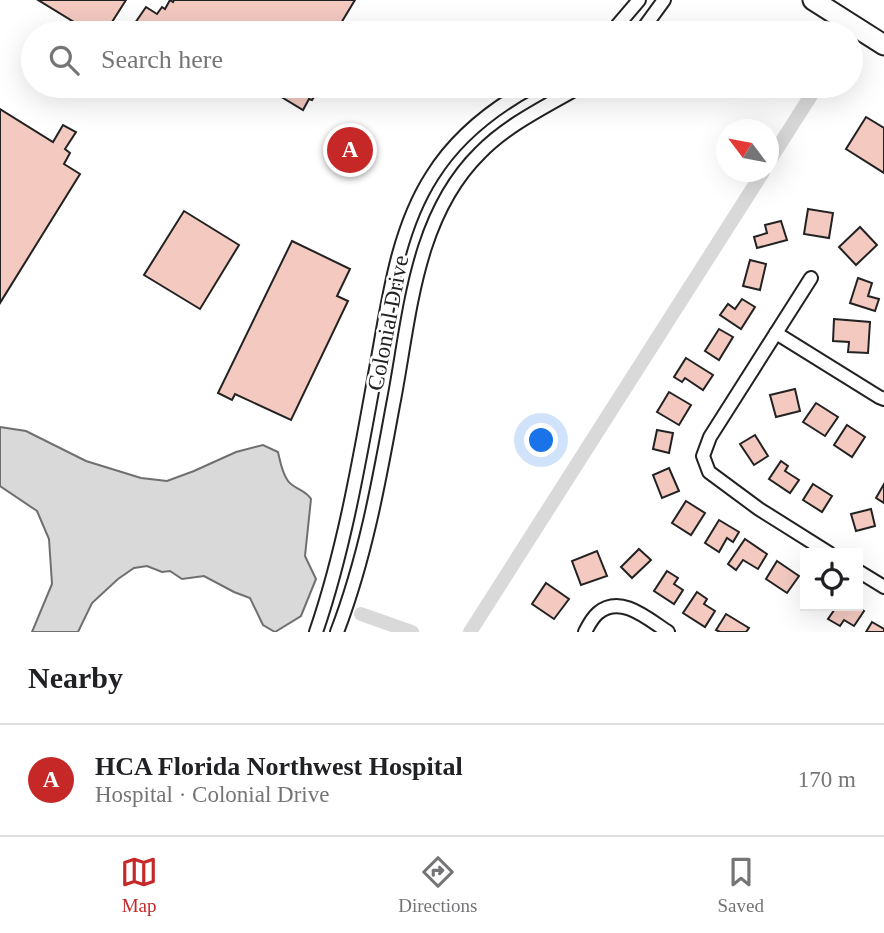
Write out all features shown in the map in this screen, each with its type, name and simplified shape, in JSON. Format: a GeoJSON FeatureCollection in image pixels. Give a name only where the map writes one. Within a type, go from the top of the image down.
{"type":"FeatureCollection","features":[{"type":"Feature","properties":{"kind":"main road"},"geometry":{"type":"LineString","coordinates":[[813,0],[846,21]]}},
{"type":"Feature","properties":{"kind":"main road"},"geometry":{"type":"LineString","coordinates":[[863,32],[884,45]]}},
{"type":"Feature","properties":{"kind":"street"},"geometry":{"type":"LineString","coordinates":[[621,21],[639,0]]}},
{"type":"Feature","properties":{"kind":"street"},"geometry":{"type":"LineString","coordinates":[[649,21],[664,0]]}},
{"type":"Feature","properties":{"kind":"street","name":"Colonial Drive"},"geometry":{"type":"LineString","coordinates":[[316,632],[330,589],[349,507],[391,289],[409,221],[432,176],[463,137],[493,111],[514,98]]}},
{"type":"Feature","properties":{"kind":"street","name":"Colonial Drive"},"geometry":{"type":"LineString","coordinates":[[337,632],[351,596],[372,512],[414,293],[430,230],[452,187],[480,153],[515,125],[561,98]]}},
{"type":"Feature","properties":{"kind":"street"},"geometry":{"type":"LineString","coordinates":[[811,278],[710,437],[703,456],[709,472],[759,509],[821,548]]}},
{"type":"Feature","properties":{"kind":"street"},"geometry":{"type":"LineString","coordinates":[[776,333],[884,398]]}},
{"type":"Feature","properties":{"kind":"street"},"geometry":{"type":"LineString","coordinates":[[370,400],[394,404]]}},
{"type":"Feature","properties":{"kind":"street"},"geometry":{"type":"LineString","coordinates":[[349,507],[372,512]]}},
{"type":"Feature","properties":{"kind":"street"},"geometry":{"type":"LineString","coordinates":[[863,574],[883,585]]}},
{"type":"Feature","properties":{"kind":"street"},"geometry":{"type":"LineString","coordinates":[[330,589],[351,596]]}},
{"type":"Feature","properties":{"kind":"street"},"geometry":{"type":"LineString","coordinates":[[585,632],[597,614],[612,606],[632,608],[668,632]]}},
{"type":"Feature","properties":{"kind":"shaded area"},"geometry":{"type":"Polygon","coordinates":[[[0,427],[26,431],[86,461],[141,478],[167,481],[236,452],[263,445],[278,452],[288,481],[311,499],[305,556],[316,579],[301,616],[275,632],[263,625],[250,598],[204,576],[182,579],[170,571],[162,572],[147,566],[134,568],[92,603],[78,632],[32,632],[52,584],[49,539],[37,511],[0,486],[0,427]]]}},
{"type":"Feature","properties":{"kind":"building"},"geometry":{"type":"Polygon","coordinates":[[[38,0],[126,0],[113,21],[72,21],[38,0]]]}},
{"type":"Feature","properties":{"kind":"building"},"geometry":{"type":"Polygon","coordinates":[[[170,0],[355,0],[342,21],[136,21],[146,7],[157,14],[162,7],[165,9],[170,0]]]}},
{"type":"Feature","properties":{"kind":"building"},"geometry":{"type":"Polygon","coordinates":[[[283,98],[313,98],[309,99],[303,110],[283,98]]]}},
{"type":"Feature","properties":{"kind":"building"},"geometry":{"type":"Polygon","coordinates":[[[0,109],[53,142],[63,125],[76,132],[65,149],[70,153],[64,164],[80,174],[0,303],[0,109]]]}},
{"type":"Feature","properties":{"kind":"building"},"geometry":{"type":"Polygon","coordinates":[[[866,117],[884,128],[884,173],[846,149],[866,117]]]}},
{"type":"Feature","properties":{"kind":"building"},"geometry":{"type":"Polygon","coordinates":[[[808,209],[833,213],[829,238],[804,234],[808,209]]]}},
{"type":"Feature","properties":{"kind":"building"},"geometry":{"type":"Polygon","coordinates":[[[184,211],[239,245],[200,309],[144,275],[184,211]]]}},
{"type":"Feature","properties":{"kind":"building"},"geometry":{"type":"Polygon","coordinates":[[[781,221],[787,240],[757,248],[754,237],[767,233],[765,225],[781,221]]]}},
{"type":"Feature","properties":{"kind":"building"},"geometry":{"type":"Polygon","coordinates":[[[860,227],[877,245],[856,265],[839,247],[860,227]]]}},
{"type":"Feature","properties":{"kind":"building"},"geometry":{"type":"Polygon","coordinates":[[[292,241],[350,269],[337,296],[348,301],[291,420],[235,394],[232,400],[218,393],[292,241]]]}},
{"type":"Feature","properties":{"kind":"building"},"geometry":{"type":"Polygon","coordinates":[[[750,260],[766,264],[760,290],[743,286],[750,260]]]}},
{"type":"Feature","properties":{"kind":"building"},"geometry":{"type":"Polygon","coordinates":[[[858,278],[872,283],[868,296],[879,299],[875,311],[850,303],[858,278]]]}},
{"type":"Feature","properties":{"kind":"building"},"geometry":{"type":"Polygon","coordinates":[[[742,299],[755,307],[741,329],[720,315],[728,304],[735,309],[742,299]]]}},
{"type":"Feature","properties":{"kind":"building"},"geometry":{"type":"Polygon","coordinates":[[[834,319],[870,322],[868,353],[848,352],[849,342],[833,341],[834,319]]]}},
{"type":"Feature","properties":{"kind":"building"},"geometry":{"type":"Polygon","coordinates":[[[719,329],[733,337],[719,360],[705,351],[719,329]]]}},
{"type":"Feature","properties":{"kind":"building"},"geometry":{"type":"Polygon","coordinates":[[[686,358],[713,375],[703,390],[685,378],[682,382],[674,377],[686,358]]]}},
{"type":"Feature","properties":{"kind":"building"},"geometry":{"type":"Polygon","coordinates":[[[795,389],[800,411],[776,417],[770,395],[795,389]]]}},
{"type":"Feature","properties":{"kind":"building"},"geometry":{"type":"Polygon","coordinates":[[[669,392],[691,405],[679,425],[657,412],[669,392]]]}},
{"type":"Feature","properties":{"kind":"building"},"geometry":{"type":"Polygon","coordinates":[[[816,403],[838,417],[825,436],[803,422],[816,403]]]}},
{"type":"Feature","properties":{"kind":"building"},"geometry":{"type":"Polygon","coordinates":[[[847,425],[865,437],[852,457],[834,445],[847,425]]]}},
{"type":"Feature","properties":{"kind":"building"},"geometry":{"type":"Polygon","coordinates":[[[657,430],[673,433],[669,453],[653,449],[657,430]]]}},
{"type":"Feature","properties":{"kind":"building"},"geometry":{"type":"Polygon","coordinates":[[[755,435],[768,456],[754,465],[740,444],[755,435]]]}},
{"type":"Feature","properties":{"kind":"building"},"geometry":{"type":"Polygon","coordinates":[[[781,461],[788,466],[785,471],[799,480],[790,493],[769,479],[781,461]]]}},
{"type":"Feature","properties":{"kind":"building"},"geometry":{"type":"Polygon","coordinates":[[[669,468],[679,491],[662,498],[653,475],[669,468]]]}},
{"type":"Feature","properties":{"kind":"building"},"geometry":{"type":"Polygon","coordinates":[[[813,484],[832,496],[822,512],[803,500],[813,484]]]}},
{"type":"Feature","properties":{"kind":"building"},"geometry":{"type":"Polygon","coordinates":[[[884,484],[884,503],[876,498],[884,484]]]}},
{"type":"Feature","properties":{"kind":"building"},"geometry":{"type":"Polygon","coordinates":[[[686,501],[705,513],[691,535],[672,523],[686,501]]]}},
{"type":"Feature","properties":{"kind":"building"},"geometry":{"type":"Polygon","coordinates":[[[871,509],[875,526],[856,531],[851,514],[871,509]]]}},
{"type":"Feature","properties":{"kind":"building"},"geometry":{"type":"Polygon","coordinates":[[[719,520],[739,532],[733,542],[727,538],[719,552],[705,543],[719,520]]]}},
{"type":"Feature","properties":{"kind":"building"},"geometry":{"type":"Polygon","coordinates":[[[745,539],[767,554],[758,569],[743,560],[736,570],[728,564],[745,539]]]}},
{"type":"Feature","properties":{"kind":"building"},"geometry":{"type":"Polygon","coordinates":[[[639,549],[651,560],[632,578],[621,567],[639,549]]]}},
{"type":"Feature","properties":{"kind":"building"},"geometry":{"type":"Polygon","coordinates":[[[597,551],[607,576],[581,585],[572,561],[597,551]]]}},
{"type":"Feature","properties":{"kind":"building"},"geometry":{"type":"Polygon","coordinates":[[[777,561],[799,576],[787,593],[766,579],[777,561]]]}},
{"type":"Feature","properties":{"kind":"building"},"geometry":{"type":"Polygon","coordinates":[[[667,571],[678,578],[674,584],[683,590],[674,604],[654,591],[667,571]]]}},
{"type":"Feature","properties":{"kind":"building"},"geometry":{"type":"Polygon","coordinates":[[[546,583],[569,599],[554,619],[532,604],[546,583]]]}},
{"type":"Feature","properties":{"kind":"building"},"geometry":{"type":"Polygon","coordinates":[[[697,592],[707,599],[704,604],[715,611],[705,627],[683,613],[697,592]]]}},
{"type":"Feature","properties":{"kind":"building"},"geometry":{"type":"Polygon","coordinates":[[[834,611],[864,611],[854,626],[844,620],[840,626],[828,619],[834,611]]]}},
{"type":"Feature","properties":{"kind":"building"},"geometry":{"type":"Polygon","coordinates":[[[726,614],[749,628],[746,632],[716,630],[726,614]]]}},
{"type":"Feature","properties":{"kind":"building"},"geometry":{"type":"Polygon","coordinates":[[[872,622],[884,629],[884,632],[866,632],[872,622]]]}},
{"type":"Feature","properties":{"kind":"waterway"},"geometry":{"type":"LineString","coordinates":[[779,146],[809,98]]}},
{"type":"Feature","properties":{"kind":"waterway"},"geometry":{"type":"LineString","coordinates":[[470,632],[757,182]]}},
{"type":"Feature","properties":{"kind":"waterway"},"geometry":{"type":"LineString","coordinates":[[361,614],[412,632]]}},
{"type":"Feature","properties":{"kind":"place","name":"HCA Florida Northwest Hospital"},"geometry":{"type":"Point","coordinates":[350,150]}}]}
